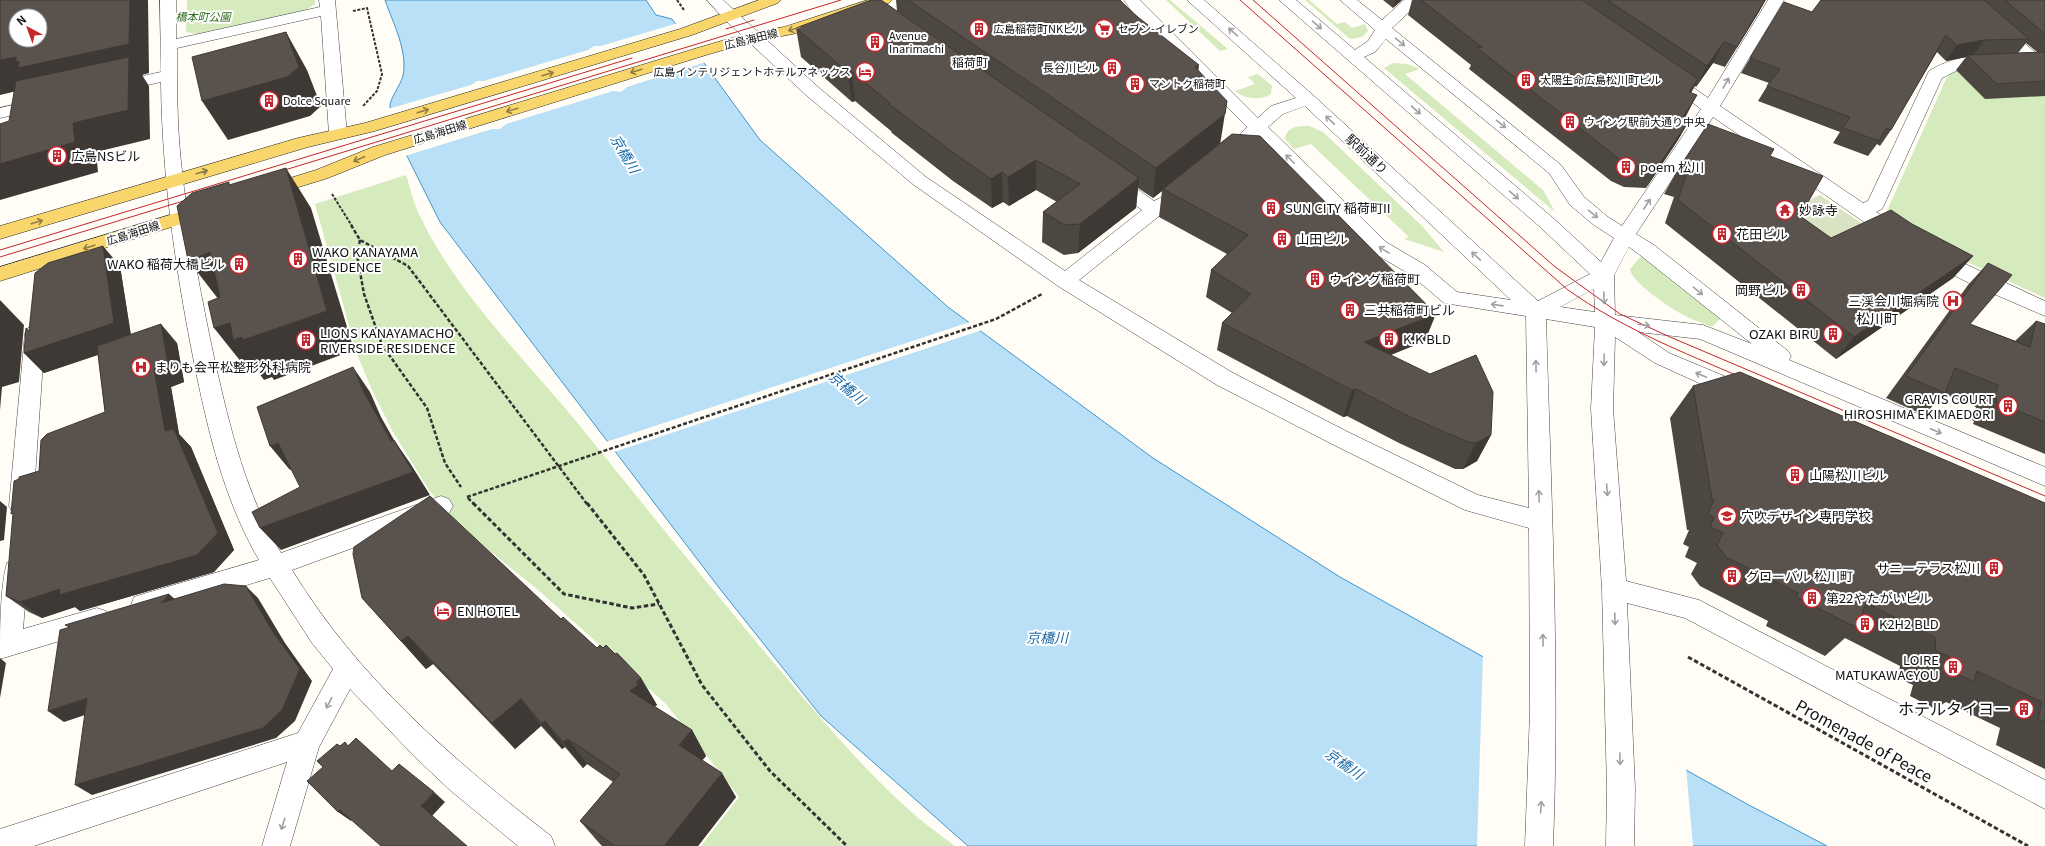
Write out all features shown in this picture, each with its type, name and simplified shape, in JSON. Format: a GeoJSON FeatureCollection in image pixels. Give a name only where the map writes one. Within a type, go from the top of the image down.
{"type":"FeatureCollection","features":[{"type":"Feature","properties":{"kind":"main road","name":"広島海田線"},"geometry":{"type":"LineString","coordinates":[[0,233],[304,142],[386,122],[686,32],[773,0]]}},
{"type":"Feature","properties":{"kind":"main road","name":"広島海田線"},"geometry":{"type":"LineString","coordinates":[[253,196],[322,174],[395,146],[700,52],[752,37],[787,31],[877,2]]}},
{"type":"Feature","properties":{"kind":"main road","name":"広島海田線"},"geometry":{"type":"LineString","coordinates":[[0,274],[223,205]]}},
{"type":"Feature","properties":{"kind":"street"},"geometry":{"type":"LineString","coordinates":[[168,0],[172,160],[182,241],[201,344],[219,428],[228,462],[256,530],[275,566],[317,630],[348,669],[392,718],[442,766],[498,813],[541,846]]}},
{"type":"Feature","properties":{"kind":"street"},"geometry":{"type":"LineString","coordinates":[[715,0],[752,37],[812,91],[920,181],[1065,281],[1162,342],[1225,379],[1342,439],[1473,503],[1540,521]]}},
{"type":"Feature","properties":{"kind":"street"},"geometry":{"type":"LineString","coordinates":[[1132,0],[1135,6],[1379,247],[1418,270],[1451,298],[1605,321],[1703,332],[2045,477]]}},
{"type":"Feature","properties":{"kind":"street"},"geometry":{"type":"LineString","coordinates":[[1287,0],[1546,222],[1604,275]]}},
{"type":"Feature","properties":{"kind":"street"},"geometry":{"type":"LineString","coordinates":[[1348,0],[1555,169],[1577,201],[1601,221],[1647,250],[1768,347],[1815,380]]}},
{"type":"Feature","properties":{"kind":"street"},"geometry":{"type":"LineString","coordinates":[[1353,56],[1366,52],[1376,44],[1384,29],[1394,16],[1414,0]]}},
{"type":"Feature","properties":{"kind":"street"},"geometry":{"type":"LineString","coordinates":[[1620,846],[1622,789],[1614,589],[1602,408],[1605,321],[1604,275],[1625,236],[1711,107],[1776,0]]}},
{"type":"Feature","properties":{"kind":"street"},"geometry":{"type":"LineString","coordinates":[[1966,0],[2040,66]]}},
{"type":"Feature","properties":{"kind":"street","name":"駅前通り"},"geometry":{"type":"LineString","coordinates":[[1195,1],[1308,100],[1536,311]]}},
{"type":"Feature","properties":{"kind":"street"},"geometry":{"type":"LineString","coordinates":[[877,2],[884,19]]}},
{"type":"Feature","properties":{"kind":"street"},"geometry":{"type":"LineString","coordinates":[[169,45],[327,5],[338,134]]}},
{"type":"Feature","properties":{"kind":"street"},"geometry":{"type":"LineString","coordinates":[[1861,212],[1875,205],[1935,75],[1945,67],[1957,63],[2040,66]]}},
{"type":"Feature","properties":{"kind":"street"},"geometry":{"type":"LineString","coordinates":[[1659,71],[1861,212],[1915,246],[1980,280],[2045,309]]}},
{"type":"Feature","properties":{"kind":"street"},"geometry":{"type":"LineString","coordinates":[[100,90],[170,75]]}},
{"type":"Feature","properties":{"kind":"street"},"geometry":{"type":"LineString","coordinates":[[1235,145],[1277,110],[1308,100]]}},
{"type":"Feature","properties":{"kind":"street"},"geometry":{"type":"LineString","coordinates":[[0,113],[54,101]]}},
{"type":"Feature","properties":{"kind":"street"},"geometry":{"type":"LineString","coordinates":[[1102,173],[1154,210]]}},
{"type":"Feature","properties":{"kind":"street"},"geometry":{"type":"LineString","coordinates":[[1065,281],[1179,190]]}},
{"type":"Feature","properties":{"kind":"street"},"geometry":{"type":"LineString","coordinates":[[39,285],[41,262]]}},
{"type":"Feature","properties":{"kind":"street"},"geometry":{"type":"LineString","coordinates":[[1536,311],[1604,275]]}},
{"type":"Feature","properties":{"kind":"street"},"geometry":{"type":"LineString","coordinates":[[1536,311],[1544,679],[1543,775],[1539,846]]}},
{"type":"Feature","properties":{"kind":"street"},"geometry":{"type":"LineString","coordinates":[[19,525],[37,316]]}},
{"type":"Feature","properties":{"kind":"street"},"geometry":{"type":"LineString","coordinates":[[1605,321],[1662,358],[1756,399]]}},
{"type":"Feature","properties":{"kind":"street"},"geometry":{"type":"LineString","coordinates":[[17,549],[5,645],[275,566],[441,506]]}},
{"type":"Feature","properties":{"kind":"street"},"geometry":{"type":"LineString","coordinates":[[1614,589],[1690,608],[2045,795]]}},
{"type":"Feature","properties":{"kind":"street"},"geometry":{"type":"LineString","coordinates":[[276,846],[307,744],[348,669]]}},
{"type":"Feature","properties":{"kind":"street"},"geometry":{"type":"LineString","coordinates":[[0,843],[307,744]]}},
{"type":"Feature","properties":{"kind":"path"},"geometry":{"type":"LineString","coordinates":[[362,107],[378,91],[382,74],[367,8]]}},
{"type":"Feature","properties":{"kind":"path"},"geometry":{"type":"LineString","coordinates":[[332,194],[360,240],[408,266],[557,466],[644,576],[702,685],[770,771],[847,846]]}},
{"type":"Feature","properties":{"kind":"path"},"geometry":{"type":"LineString","coordinates":[[360,240],[357,255],[364,294],[382,345],[426,408],[445,463],[467,497],[564,594],[632,608],[659,604]]}},
{"type":"Feature","properties":{"kind":"path"},"geometry":{"type":"LineString","coordinates":[[441,506],[600,451],[996,319],[1065,281]]}},
{"type":"Feature","properties":{"kind":"path","name":"Promenade of Peace"},"geometry":{"type":"LineString","coordinates":[[1688,658],[2028,846]]}},
{"type":"Feature","properties":{"kind":"green space","name":"橋本町公園"},"geometry":{"type":"Polygon","coordinates":[[[187,0],[315,0],[315,4],[304,11],[198,34],[186,32],[187,0]]]}},
{"type":"Feature","properties":{"kind":"green space"},"geometry":{"type":"Polygon","coordinates":[[[1166,0],[1170,0],[1228,49],[1220,51],[1166,0]]]}},
{"type":"Feature","properties":{"kind":"green space"},"geometry":{"type":"Polygon","coordinates":[[[1305,0],[1309,0],[1337,24],[1345,22],[1352,28],[1365,24],[1368,31],[1362,37],[1350,39],[1305,0]]]}},
{"type":"Feature","properties":{"kind":"green space"},"geometry":{"type":"Polygon","coordinates":[[[1393,63],[1407,64],[1420,69],[1405,74],[1543,190],[1555,212],[1384,68],[1393,63]]]}},
{"type":"Feature","properties":{"kind":"green space"},"geometry":{"type":"Polygon","coordinates":[[[1962,69],[2045,85],[2045,298],[1948,253],[1886,213],[1946,79],[1951,73],[1962,69]]]}},
{"type":"Feature","properties":{"kind":"green space"},"geometry":{"type":"Polygon","coordinates":[[[1258,74],[1272,86],[1271,94],[1262,98],[1252,98],[1243,96],[1235,91],[1255,84],[1248,77],[1258,74]]]}},
{"type":"Feature","properties":{"kind":"green space"},"geometry":{"type":"Polygon","coordinates":[[[1309,126],[1323,132],[1423,227],[1444,252],[1404,239],[1409,237],[1311,144],[1294,149],[1285,139],[1287,133],[1290,129],[1309,126]]]}},
{"type":"Feature","properties":{"kind":"green space"},"geometry":{"type":"Polygon","coordinates":[[[406,175],[416,208],[434,243],[473,300],[495,327],[585,432],[722,600],[835,734],[870,772],[907,808],[955,846],[701,846],[739,797],[666,704],[537,589],[455,523],[429,490],[393,432],[372,390],[357,354],[315,204],[406,175]]]}},
{"type":"Feature","properties":{"kind":"green space"},"geometry":{"type":"Polygon","coordinates":[[[1820,195],[1873,231],[1815,258],[1777,230],[1806,217],[1799,211],[1807,208],[1801,204],[1820,195]]]}},
{"type":"Feature","properties":{"kind":"green space"},"geometry":{"type":"Polygon","coordinates":[[[1642,255],[1721,318],[1712,327],[1684,315],[1651,294],[1637,281],[1630,269],[1642,255]]]}},
{"type":"Feature","properties":{"kind":"water","name":"京橋川"},"geometry":{"type":"Polygon","coordinates":[[[385,0],[646,0],[656,15],[672,19],[760,140],[948,307],[1153,458],[1340,577],[1747,804],[1827,846],[968,846],[821,716],[720,589],[440,222],[407,156],[390,107],[391,101],[403,76],[404,66],[402,47],[385,0]]]}},
{"type":"Feature","properties":{"kind":"pier"},"geometry":{"type":"Polygon","coordinates":[[[678,23],[706,62],[627,87],[621,92],[613,91],[506,124],[500,129],[492,129],[405,156],[388,109],[471,85],[477,81],[484,81],[588,50],[594,46],[601,46],[678,23]]]}},
{"type":"Feature","properties":{"kind":"pier"},"geometry":{"type":"Polygon","coordinates":[[[970,322],[982,330],[614,452],[606,442],[970,322]]]}},
{"type":"Feature","properties":{"kind":"pier"},"geometry":{"type":"Polygon","coordinates":[[[1483,654],[1686,768],[1693,846],[1477,846],[1483,654]]]}},
{"type":"Feature","properties":{"kind":"building"},"geometry":{"type":"Polygon","coordinates":[[[0,0],[130,0],[129,44],[18,68],[19,61],[16,62],[16,57],[0,60],[0,0]]]}},
{"type":"Feature","properties":{"kind":"building"},"geometry":{"type":"Polygon","coordinates":[[[871,0],[881,0],[1139,178],[1080,224],[1065,225],[1043,212],[1080,184],[1036,160],[1008,177],[1002,172],[991,179],[889,104],[890,103],[851,71],[848,72],[796,28],[871,0]]]}},
{"type":"Feature","properties":{"kind":"building"},"geometry":{"type":"Polygon","coordinates":[[[908,0],[1120,0],[1134,14],[1199,65],[1195,67],[1227,101],[1225,114],[1156,168],[908,0]]]}},
{"type":"Feature","properties":{"kind":"building"},"geometry":{"type":"Polygon","coordinates":[[[1421,0],[1582,0],[1698,79],[1689,92],[1697,95],[1683,117],[1690,119],[1657,168],[1635,166],[1622,161],[1477,48],[1482,47],[1421,0]]]}},
{"type":"Feature","properties":{"kind":"building"},"geometry":{"type":"Polygon","coordinates":[[[1607,0],[1765,0],[1737,47],[1724,42],[1707,66],[1607,0]]]}},
{"type":"Feature","properties":{"kind":"building"},"geometry":{"type":"Polygon","coordinates":[[[1821,0],[1984,0],[2029,39],[1984,40],[1957,45],[1946,35],[1891,130],[1886,128],[1879,141],[1843,128],[1850,117],[1767,86],[1780,69],[1750,58],[1784,2],[1812,12],[1821,0]]]}},
{"type":"Feature","properties":{"kind":"building"},"geometry":{"type":"Polygon","coordinates":[[[2005,0],[2045,0],[2045,34],[2005,0]]]}},
{"type":"Feature","properties":{"kind":"building"},"geometry":{"type":"Polygon","coordinates":[[[286,32],[299,67],[287,77],[202,101],[192,57],[286,32]]]}},
{"type":"Feature","properties":{"kind":"building"},"geometry":{"type":"Polygon","coordinates":[[[2045,53],[2045,81],[1997,84],[1967,55],[2045,53]]]}},
{"type":"Feature","properties":{"kind":"building"},"geometry":{"type":"Polygon","coordinates":[[[129,57],[128,110],[73,123],[75,142],[0,164],[0,124],[9,121],[16,81],[129,57]]]}},
{"type":"Feature","properties":{"kind":"building"},"geometry":{"type":"Polygon","coordinates":[[[1708,124],[1774,149],[1770,156],[1823,176],[1800,216],[1831,238],[1891,210],[1912,224],[1973,256],[1854,337],[1678,200],[1686,175],[1677,171],[1708,124]]]}},
{"type":"Feature","properties":{"kind":"building"},"geometry":{"type":"Polygon","coordinates":[[[1232,134],[1260,136],[1436,314],[1364,342],[1430,374],[1476,355],[1493,392],[1491,435],[1476,443],[1468,442],[1410,417],[1356,389],[1352,390],[1222,323],[1251,294],[1211,270],[1248,235],[1163,189],[1232,134]]]}},
{"type":"Feature","properties":{"kind":"building"},"geometry":{"type":"Polygon","coordinates":[[[286,168],[327,311],[243,340],[242,337],[233,340],[230,323],[214,328],[208,302],[220,297],[210,252],[188,260],[177,206],[192,193],[229,182],[229,185],[286,168]]]}},
{"type":"Feature","properties":{"kind":"building"},"geometry":{"type":"Polygon","coordinates":[[[103,246],[114,323],[24,353],[26,328],[29,331],[35,273],[48,263],[103,246]]]}},
{"type":"Feature","properties":{"kind":"building"},"geometry":{"type":"Polygon","coordinates":[[[1988,263],[2012,275],[1970,324],[2030,347],[2036,321],[2045,324],[2045,422],[1996,402],[1997,399],[1995,398],[1998,385],[1955,368],[1945,393],[1906,376],[1988,263]]]}},
{"type":"Feature","properties":{"kind":"building"},"geometry":{"type":"Polygon","coordinates":[[[161,324],[168,364],[154,369],[165,431],[174,429],[218,533],[197,555],[59,595],[60,589],[20,602],[6,596],[13,513],[11,514],[14,481],[19,479],[19,477],[39,471],[41,440],[47,434],[105,412],[97,346],[161,324]]]}},
{"type":"Feature","properties":{"kind":"building"},"geometry":{"type":"Polygon","coordinates":[[[353,367],[364,393],[391,441],[394,440],[413,472],[260,528],[252,512],[300,487],[278,443],[270,446],[257,407],[353,367]]]}},
{"type":"Feature","properties":{"kind":"building"},"geometry":{"type":"Polygon","coordinates":[[[1740,372],[2045,503],[2045,722],[2038,719],[2042,702],[1977,671],[1974,682],[1947,669],[1950,657],[1935,650],[1936,638],[1866,603],[1857,628],[1796,597],[1798,593],[1726,557],[1717,545],[1723,533],[1710,527],[1714,517],[1708,514],[1714,500],[1712,499],[1693,386],[1740,372]]]}},
{"type":"Feature","properties":{"kind":"building"},"geometry":{"type":"Polygon","coordinates":[[[430,496],[561,619],[563,617],[597,648],[600,645],[603,648],[606,645],[615,654],[617,653],[641,678],[636,682],[639,684],[630,691],[692,730],[679,745],[722,773],[664,846],[615,846],[580,821],[620,774],[568,739],[563,742],[545,721],[542,724],[521,699],[492,723],[408,636],[401,641],[362,598],[353,554],[354,547],[430,496]]]}},
{"type":"Feature","properties":{"kind":"building"},"geometry":{"type":"Polygon","coordinates":[[[224,584],[246,586],[273,632],[300,669],[282,710],[263,728],[75,785],[87,698],[48,711],[60,630],[70,627],[65,625],[169,594],[161,603],[224,584]]]}},
{"type":"Feature","properties":{"kind":"building"},"geometry":{"type":"Polygon","coordinates":[[[356,738],[392,771],[399,764],[434,792],[421,806],[467,846],[381,846],[340,810],[338,812],[307,781],[323,767],[317,761],[337,744],[340,746],[345,742],[348,746],[356,738]]]}},
{"type":"Feature","properties":{"kind":"tram line"},"geometry":{"type":"LineString","coordinates":[[275,173],[841,0]]}},
{"type":"Feature","properties":{"kind":"tram line"},"geometry":{"type":"LineString","coordinates":[[1240,0],[1568,290],[1631,328],[1675,349],[1743,378]]}},
{"type":"Feature","properties":{"kind":"tram line"},"geometry":{"type":"LineString","coordinates":[[1253,0],[1554,266],[1620,314],[1670,337],[2045,496]]}},
{"type":"Feature","properties":{"kind":"tram line"},"geometry":{"type":"LineString","coordinates":[[726,29],[754,20]]}},
{"type":"Feature","properties":{"kind":"tram line"},"geometry":{"type":"LineString","coordinates":[[0,250],[632,58]]}},
{"type":"Feature","properties":{"kind":"tram line"},"geometry":{"type":"LineString","coordinates":[[0,257],[193,198]]}},
{"type":"Feature","properties":{"kind":"place","name":"広島稲荷町NKビル"},"geometry":{"type":"Point","coordinates":[979,29]}},
{"type":"Feature","properties":{"kind":"place","name":"セブン-イレブン"},"geometry":{"type":"Point","coordinates":[1104,29]}},
{"type":"Feature","properties":{"kind":"place","name":"Avenue Inarimachi"},"geometry":{"type":"Point","coordinates":[875,42]}},
{"type":"Feature","properties":{"kind":"place","name":"長谷川ビル"},"geometry":{"type":"Point","coordinates":[1112,68]}},
{"type":"Feature","properties":{"kind":"place","name":"広島インテリジェントホテルアネックス"},"geometry":{"type":"Point","coordinates":[865,72]}},
{"type":"Feature","properties":{"kind":"place","name":"太陽生命広島松川町ビル"},"geometry":{"type":"Point","coordinates":[1526,80]}},
{"type":"Feature","properties":{"kind":"place","name":"マントク稲荷町"},"geometry":{"type":"Point","coordinates":[1135,84]}},
{"type":"Feature","properties":{"kind":"place","name":"Dolce Square"},"geometry":{"type":"Point","coordinates":[269,101]}},
{"type":"Feature","properties":{"kind":"place","name":"ウイング駅前大通り中央"},"geometry":{"type":"Point","coordinates":[1570,122]}},
{"type":"Feature","properties":{"kind":"place","name":"広島NSビル"},"geometry":{"type":"Point","coordinates":[57,156]}},
{"type":"Feature","properties":{"kind":"place","name":"poem 松川"},"geometry":{"type":"Point","coordinates":[1626,167]}},
{"type":"Feature","properties":{"kind":"place","name":"SUN CITY 稲荷町II"},"geometry":{"type":"Point","coordinates":[1271,208]}},
{"type":"Feature","properties":{"kind":"place","name":"妙詠寺"},"geometry":{"type":"Point","coordinates":[1785,210]}},
{"type":"Feature","properties":{"kind":"place","name":"花田ビル"},"geometry":{"type":"Point","coordinates":[1722,234]}},
{"type":"Feature","properties":{"kind":"place","name":"山田ビル"},"geometry":{"type":"Point","coordinates":[1282,239]}},
{"type":"Feature","properties":{"kind":"place","name":"WAKO KANAYAMA RESIDENCE"},"geometry":{"type":"Point","coordinates":[298,259]}},
{"type":"Feature","properties":{"kind":"place","name":"WAKO 稲荷大橋ビル"},"geometry":{"type":"Point","coordinates":[239,264]}},
{"type":"Feature","properties":{"kind":"place","name":"ウイング稲荷町"},"geometry":{"type":"Point","coordinates":[1315,279]}},
{"type":"Feature","properties":{"kind":"place","name":"岡野ビル"},"geometry":{"type":"Point","coordinates":[1801,290]}},
{"type":"Feature","properties":{"kind":"place","name":"三渓会川堀病院"},"geometry":{"type":"Point","coordinates":[1953,301]}},
{"type":"Feature","properties":{"kind":"place","name":"三共稲荷町ビル"},"geometry":{"type":"Point","coordinates":[1350,310]}},
{"type":"Feature","properties":{"kind":"place","name":"OZAKI BIRU"},"geometry":{"type":"Point","coordinates":[1833,334]}},
{"type":"Feature","properties":{"kind":"place","name":"K.K BLD"},"geometry":{"type":"Point","coordinates":[1389,339]}},
{"type":"Feature","properties":{"kind":"place","name":"LIONS KANAYAMACHO RIVERSIDE RESIDENCE"},"geometry":{"type":"Point","coordinates":[306,340]}},
{"type":"Feature","properties":{"kind":"place","name":"まりも会平松整形外科病院"},"geometry":{"type":"Point","coordinates":[141,367]}},
{"type":"Feature","properties":{"kind":"place","name":"GRAVIS COURT HIROSHIMA EKIMAEDORI"},"geometry":{"type":"Point","coordinates":[2008,406]}},
{"type":"Feature","properties":{"kind":"place","name":"山陽松川ビル"},"geometry":{"type":"Point","coordinates":[1795,475]}},
{"type":"Feature","properties":{"kind":"place","name":"穴吹デザイン専門学校"},"geometry":{"type":"Point","coordinates":[1727,516]}},
{"type":"Feature","properties":{"kind":"place","name":"サニーテラス松川"},"geometry":{"type":"Point","coordinates":[1994,568]}},
{"type":"Feature","properties":{"kind":"place","name":"グローバル 松川町"},"geometry":{"type":"Point","coordinates":[1732,576]}},
{"type":"Feature","properties":{"kind":"place","name":"第22やたがいビル"},"geometry":{"type":"Point","coordinates":[1812,598]}},
{"type":"Feature","properties":{"kind":"place","name":"EN HOTEL"},"geometry":{"type":"Point","coordinates":[443,611]}},
{"type":"Feature","properties":{"kind":"place","name":"K2H2 BLD"},"geometry":{"type":"Point","coordinates":[1865,624]}},
{"type":"Feature","properties":{"kind":"place","name":"LOIRE MATUKAWACYOU"},"geometry":{"type":"Point","coordinates":[1953,667]}},
{"type":"Feature","properties":{"kind":"place","name":"ホテルタイヨー"},"geometry":{"type":"Point","coordinates":[2024,709]}},
{"type":"Feature","properties":{"kind":"district","name":"稲荷町"},"geometry":{"type":"Point","coordinates":[970,63]}},
{"type":"Feature","properties":{"kind":"district","name":"松川町"},"geometry":{"type":"Point","coordinates":[1877,319]}}]}
